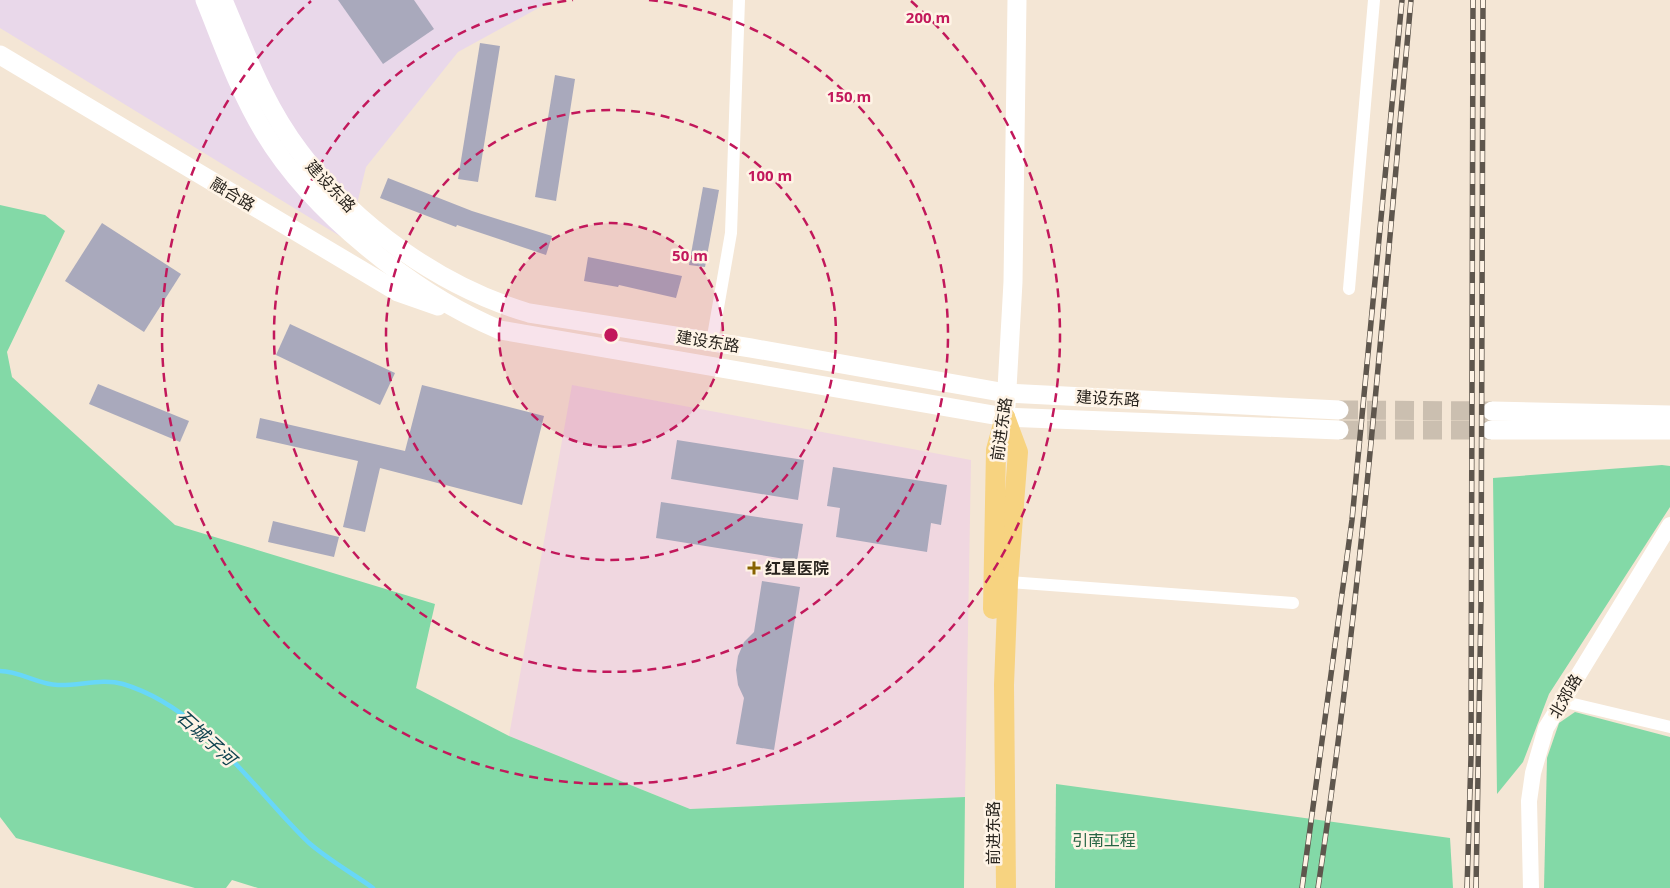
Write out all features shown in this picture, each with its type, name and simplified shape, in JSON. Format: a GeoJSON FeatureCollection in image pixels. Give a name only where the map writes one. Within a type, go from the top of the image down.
{"type":"FeatureCollection","features":[{"type":"Feature","properties":{"kind":"main road","name":"建设东路"},"geometry":{"type":"LineString","coordinates":[[205,0],[263,131],[286,165],[322,206],[412,282],[472,318],[500,330],[1005,418],[1339,430]]}},
{"type":"Feature","properties":{"kind":"main road","name":"建设东路"},"geometry":{"type":"LineString","coordinates":[[223,0],[252,69],[276,116],[300,152],[329,187],[363,220],[407,254],[460,285],[502,306],[529,314],[712,342],[1006,393],[1339,410]]}},
{"type":"Feature","properties":{"kind":"main road","name":"前进东路"},"geometry":{"type":"LineString","coordinates":[[993,888],[992,709],[996,450],[1005,418],[1013,282],[1017,0]]}},
{"type":"Feature","properties":{"kind":"main road","name":"融合路"},"geometry":{"type":"LineString","coordinates":[[0,54],[398,292],[472,318]]}},
{"type":"Feature","properties":{"kind":"main road"},"geometry":{"type":"LineString","coordinates":[[1492,411],[1670,415]]}},
{"type":"Feature","properties":{"kind":"main road"},"geometry":{"type":"LineString","coordinates":[[1005,418],[1018,452],[1008,582],[1004,686],[1006,888]]}},
{"type":"Feature","properties":{"kind":"main road"},"geometry":{"type":"LineString","coordinates":[[1491,430],[1670,430]]}},
{"type":"Feature","properties":{"kind":"street"},"geometry":{"type":"LineString","coordinates":[[712,342],[731,232],[739,0]]}},
{"type":"Feature","properties":{"kind":"street"},"geometry":{"type":"LineString","coordinates":[[1349,289],[1374,0]]}},
{"type":"Feature","properties":{"kind":"street","name":"北郊路"},"geometry":{"type":"LineString","coordinates":[[1531,888],[1530,792],[1546,728],[1670,525]]}},
{"type":"Feature","properties":{"kind":"street"},"geometry":{"type":"LineString","coordinates":[[1008,582],[1293,603]]}},
{"type":"Feature","properties":{"kind":"street"},"geometry":{"type":"LineString","coordinates":[[1561,701],[1670,727]]}},
{"type":"Feature","properties":{"kind":"shaded area"},"geometry":{"type":"Polygon","coordinates":[[[0,0],[553,0],[458,52],[366,167],[348,241],[0,28],[0,0]]]}},
{"type":"Feature","properties":{"kind":"shaded area","name":"红星医院"},"geometry":{"type":"Polygon","coordinates":[[[572,385],[971,460],[965,797],[690,809],[509,736],[572,385]]]}},
{"type":"Feature","properties":{"kind":"green space"},"geometry":{"type":"Polygon","coordinates":[[[0,205],[45,215],[65,231],[7,352],[12,377],[175,525],[435,604],[416,688],[509,736],[690,809],[965,797],[964,888],[258,888],[232,880],[226,888],[195,888],[16,838],[0,817],[0,205]]]}},
{"type":"Feature","properties":{"kind":"green space"},"geometry":{"type":"Polygon","coordinates":[[[1662,465],[1670,466],[1670,507],[1549,694],[1523,762],[1497,794],[1493,478],[1662,465]]]}},
{"type":"Feature","properties":{"kind":"green space"},"geometry":{"type":"Polygon","coordinates":[[[1575,712],[1670,737],[1670,888],[1544,888],[1547,758],[1559,723],[1575,712]]]}},
{"type":"Feature","properties":{"kind":"green space","name":"引南工程"},"geometry":{"type":"Polygon","coordinates":[[[1056,784],[1450,838],[1453,888],[1055,888],[1056,784]]]}},
{"type":"Feature","properties":{"kind":"building"},"geometry":{"type":"Polygon","coordinates":[[[338,0],[414,0],[434,29],[383,64],[338,0]]]}},
{"type":"Feature","properties":{"kind":"building"},"geometry":{"type":"Polygon","coordinates":[[[480,43],[500,46],[478,182],[458,179],[480,43]]]}},
{"type":"Feature","properties":{"kind":"building"},"geometry":{"type":"Polygon","coordinates":[[[555,75],[575,79],[556,201],[535,197],[555,75]]]}},
{"type":"Feature","properties":{"kind":"building"},"geometry":{"type":"Polygon","coordinates":[[[388,178],[472,211],[552,236],[546,255],[457,225],[456,227],[380,198],[388,178]]]}},
{"type":"Feature","properties":{"kind":"building"},"geometry":{"type":"Polygon","coordinates":[[[703,187],[719,190],[705,267],[689,265],[703,187]]]}},
{"type":"Feature","properties":{"kind":"building"},"geometry":{"type":"Polygon","coordinates":[[[102,223],[181,274],[144,332],[65,281],[102,223]]]}},
{"type":"Feature","properties":{"kind":"building"},"geometry":{"type":"Polygon","coordinates":[[[588,257],[682,276],[676,298],[619,285],[618,287],[584,281],[588,257]]]}},
{"type":"Feature","properties":{"kind":"building"},"geometry":{"type":"Polygon","coordinates":[[[290,324],[395,373],[380,405],[276,355],[290,324]]]}},
{"type":"Feature","properties":{"kind":"building"},"geometry":{"type":"Polygon","coordinates":[[[98,384],[189,421],[180,442],[89,404],[98,384]]]}},
{"type":"Feature","properties":{"kind":"building"},"geometry":{"type":"Polygon","coordinates":[[[422,385],[544,416],[522,505],[380,468],[365,532],[343,527],[358,461],[256,438],[260,418],[405,451],[422,385]]]}},
{"type":"Feature","properties":{"kind":"building"},"geometry":{"type":"Polygon","coordinates":[[[677,440],[804,460],[798,500],[671,479],[677,440]]]}},
{"type":"Feature","properties":{"kind":"building"},"geometry":{"type":"Polygon","coordinates":[[[833,467],[947,485],[941,525],[931,523],[927,552],[836,537],[840,508],[827,506],[833,467]]]}},
{"type":"Feature","properties":{"kind":"building"},"geometry":{"type":"Polygon","coordinates":[[[661,502],[803,524],[797,561],[656,538],[661,502]]]}},
{"type":"Feature","properties":{"kind":"building"},"geometry":{"type":"Polygon","coordinates":[[[273,521],[339,537],[334,557],[268,542],[273,521]]]}},
{"type":"Feature","properties":{"kind":"building"},"geometry":{"type":"Polygon","coordinates":[[[762,581],[800,587],[774,750],[736,744],[744,698],[738,685],[736,670],[738,656],[744,642],[754,632],[762,581]]]}},
{"type":"Feature","properties":{"kind":"waterway","name":"石城子河"},"geometry":{"type":"LineString","coordinates":[[0,671],[15,673],[51,684],[115,682],[152,695],[178,711],[202,730],[246,774],[308,842],[373,888]]}},
{"type":"Feature","properties":{"kind":"tunnel"},"geometry":{"type":"LineString","coordinates":[[1339,410],[1492,411]]}},
{"type":"Feature","properties":{"kind":"tunnel"},"geometry":{"type":"LineString","coordinates":[[1339,430],[1491,430]]}},
{"type":"Feature","properties":{"kind":"railway"},"geometry":{"type":"LineString","coordinates":[[1302,888],[1352,520],[1402,0]]}},
{"type":"Feature","properties":{"kind":"railway"},"geometry":{"type":"LineString","coordinates":[[1318,888],[1334,778],[1360,556],[1411,0]]}},
{"type":"Feature","properties":{"kind":"railway"},"geometry":{"type":"LineString","coordinates":[[1467,888],[1471,757],[1473,0]]}},
{"type":"Feature","properties":{"kind":"railway"},"geometry":{"type":"LineString","coordinates":[[1476,888],[1481,604],[1483,0]]}},
{"type":"Feature","properties":{"kind":"place","name":"红星医院"},"geometry":{"type":"Point","coordinates":[754,568]}}]}
